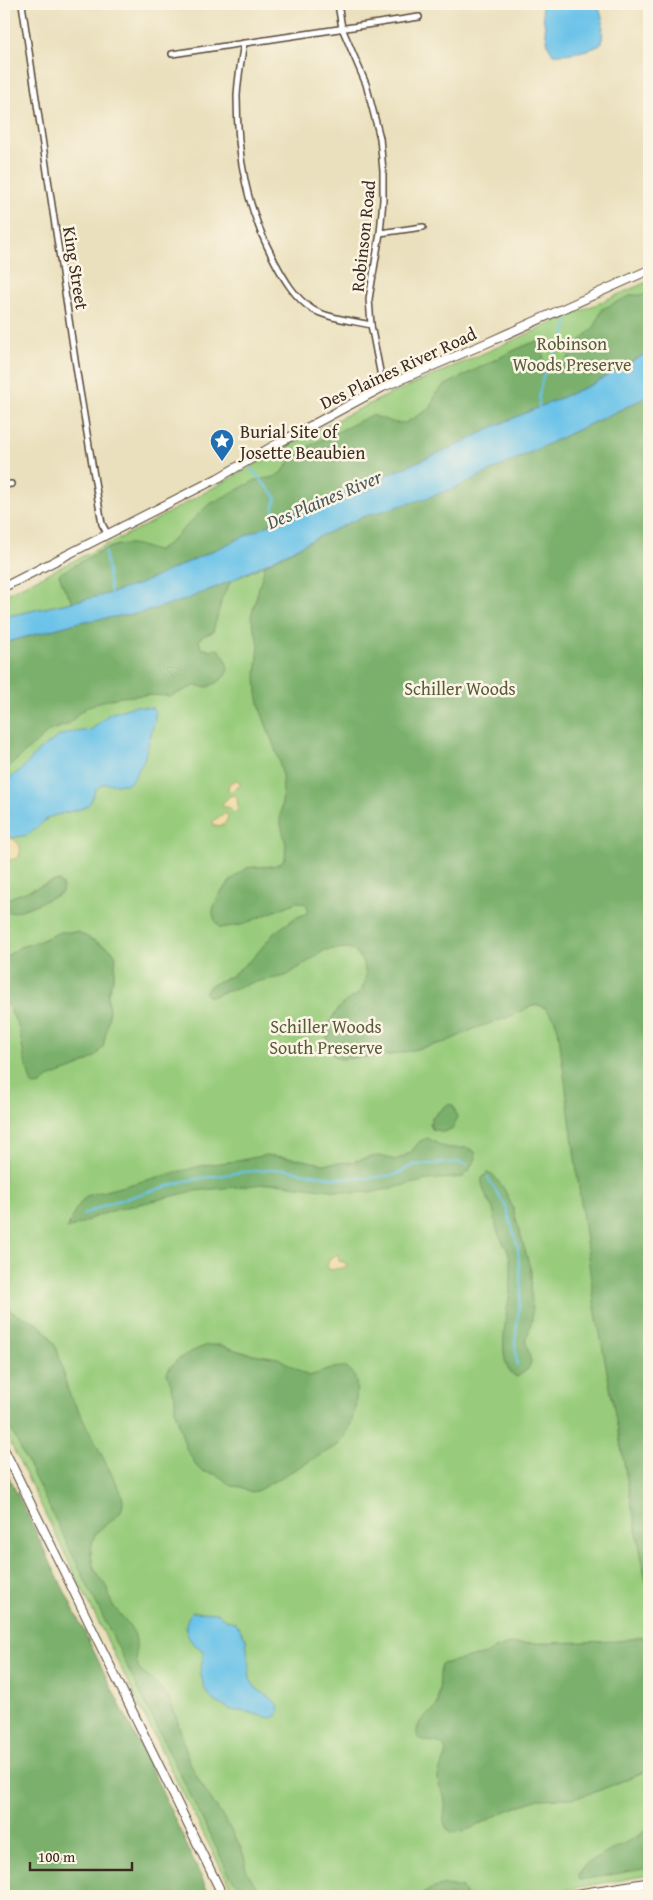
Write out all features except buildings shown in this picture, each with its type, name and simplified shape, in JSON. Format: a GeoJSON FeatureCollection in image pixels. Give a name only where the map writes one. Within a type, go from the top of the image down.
{"type":"FeatureCollection","features":[{"type":"Feature","properties":{"kind":"main road","name":"Des Plaines River Road"},"geometry":{"type":"LineString","coordinates":[[4,586],[218,478],[383,387],[495,340],[649,270]]}},
{"type":"Feature","properties":{"kind":"main road"},"geometry":{"type":"LineString","coordinates":[[4,1449],[223,1896]]}},
{"type":"Feature","properties":{"kind":"main road"},"geometry":{"type":"LineString","coordinates":[[567,1896],[649,1883]]}},
{"type":"Feature","properties":{"kind":"street","name":"King Street"},"geometry":{"type":"LineString","coordinates":[[22,4],[79,382],[102,524],[108,535]]}},
{"type":"Feature","properties":{"kind":"street","name":"Robinson Road"},"geometry":{"type":"LineString","coordinates":[[338,4],[342,28],[366,84],[380,138],[383,200],[380,233],[369,299],[371,325],[383,387]]}},
{"type":"Feature","properties":{"kind":"street"},"geometry":{"type":"LineString","coordinates":[[172,54],[419,17]]}},
{"type":"Feature","properties":{"kind":"street"},"geometry":{"type":"LineString","coordinates":[[244,43],[237,94],[241,169],[266,246],[284,279],[295,293],[313,310],[371,325]]}},
{"type":"Feature","properties":{"kind":"street"},"geometry":{"type":"LineString","coordinates":[[380,233],[423,226]]}},
{"type":"Feature","properties":{"kind":"street"},"geometry":{"type":"LineString","coordinates":[[4,485],[12,484]]}},
{"type":"Feature","properties":{"kind":"green space","name":"Robinson Woods Preserve"},"geometry":{"type":"Polygon","coordinates":[[[649,281],[649,352],[104,595],[4,617],[4,595],[146,525],[328,424],[388,395],[649,281]]]}},
{"type":"Feature","properties":{"kind":"green space","name":"Robinson Woods Preserve"},"geometry":{"type":"Polygon","coordinates":[[[632,295],[646,295],[649,297],[649,352],[593,384],[493,427],[460,444],[289,516],[140,584],[73,602],[63,586],[59,574],[92,556],[110,548],[127,544],[138,545],[157,551],[170,542],[208,505],[256,480],[275,477],[283,471],[292,459],[311,445],[372,415],[395,423],[405,423],[431,408],[436,393],[444,386],[525,346],[544,340],[543,361],[551,367],[565,364],[574,347],[595,326],[602,309],[632,295]]]}},
{"type":"Feature","properties":{"kind":"green space","name":"Schiller Woods South Preserve"},"geometry":{"type":"Polygon","coordinates":[[[649,396],[649,1875],[530,1896],[235,1896],[4,1430],[4,643],[140,613],[231,581],[649,396]]]}},
{"type":"Feature","properties":{"kind":"green space","name":"Schiller Woods"},"geometry":{"type":"Polygon","coordinates":[[[649,396],[649,1597],[594,1302],[558,1029],[554,1018],[545,1008],[538,1005],[531,1006],[512,1016],[476,1028],[446,1042],[392,1055],[341,1059],[334,1056],[331,1052],[327,1041],[328,1029],[333,1017],[341,1006],[358,994],[365,982],[366,975],[363,962],[349,948],[325,950],[286,976],[250,983],[213,996],[207,996],[205,992],[211,985],[231,976],[254,957],[275,932],[308,911],[305,904],[297,902],[241,925],[220,928],[213,915],[217,899],[226,886],[242,871],[247,868],[277,865],[285,858],[286,844],[280,821],[283,794],[282,774],[257,694],[256,676],[259,645],[251,617],[265,565],[314,539],[362,517],[455,488],[649,396]]]}},
{"type":"Feature","properties":{"kind":"green space"},"geometry":{"type":"Polygon","coordinates":[[[231,581],[222,598],[213,632],[201,637],[199,641],[201,648],[209,650],[218,649],[225,657],[228,669],[225,676],[218,682],[208,687],[195,686],[171,696],[120,697],[89,706],[80,712],[69,724],[49,731],[4,771],[4,643],[80,622],[140,613],[182,601],[231,581]]]}},
{"type":"Feature","properties":{"kind":"green space"},"geometry":{"type":"Polygon","coordinates":[[[54,881],[59,881],[63,887],[62,892],[58,895],[15,912],[4,912],[4,900],[54,881]]]}},
{"type":"Feature","properties":{"kind":"green space"},"geometry":{"type":"Polygon","coordinates":[[[60,932],[78,932],[112,950],[116,956],[114,976],[108,993],[109,1017],[103,1047],[94,1058],[75,1068],[48,1078],[41,1085],[34,1086],[31,1082],[24,1057],[19,1028],[4,998],[4,958],[20,947],[60,932]]]}},
{"type":"Feature","properties":{"kind":"green space"},"geometry":{"type":"Polygon","coordinates":[[[448,1104],[453,1105],[457,1116],[453,1128],[444,1132],[432,1129],[430,1124],[432,1117],[448,1104]]]}},
{"type":"Feature","properties":{"kind":"green space"},"geometry":{"type":"Polygon","coordinates":[[[428,1138],[445,1147],[466,1148],[475,1152],[476,1158],[468,1172],[463,1177],[428,1180],[374,1192],[354,1193],[275,1183],[194,1191],[115,1210],[67,1229],[76,1209],[86,1196],[204,1165],[266,1155],[323,1164],[352,1162],[380,1156],[396,1160],[410,1153],[420,1141],[428,1138]]]}},
{"type":"Feature","properties":{"kind":"green space"},"geometry":{"type":"Polygon","coordinates":[[[487,1173],[494,1176],[504,1189],[513,1208],[531,1271],[532,1319],[526,1342],[531,1362],[528,1369],[517,1377],[509,1371],[505,1360],[504,1347],[504,1332],[511,1280],[510,1260],[507,1249],[498,1232],[493,1210],[484,1191],[482,1178],[487,1173]]]}},
{"type":"Feature","properties":{"kind":"green space"},"geometry":{"type":"Polygon","coordinates":[[[4,1299],[13,1312],[43,1328],[55,1345],[71,1398],[120,1490],[123,1501],[122,1509],[118,1515],[100,1530],[92,1544],[91,1551],[94,1567],[106,1587],[113,1605],[134,1633],[137,1662],[140,1670],[155,1682],[168,1698],[175,1713],[193,1769],[237,1840],[251,1879],[266,1896],[248,1896],[230,1876],[4,1415],[4,1299]]]}},
{"type":"Feature","properties":{"kind":"green space"},"geometry":{"type":"Polygon","coordinates":[[[208,1345],[220,1345],[242,1352],[278,1358],[308,1376],[332,1368],[346,1368],[352,1372],[357,1388],[355,1408],[346,1435],[338,1445],[257,1491],[251,1492],[241,1487],[231,1486],[214,1474],[201,1471],[186,1448],[175,1410],[175,1397],[167,1373],[179,1359],[190,1352],[208,1345]]]}},
{"type":"Feature","properties":{"kind":"green space"},"geometry":{"type":"Polygon","coordinates":[[[4,1467],[158,1783],[210,1896],[4,1896],[4,1467]]]}},
{"type":"Feature","properties":{"kind":"green space"},"geometry":{"type":"Polygon","coordinates":[[[642,1637],[649,1644],[649,1770],[593,1793],[572,1798],[539,1799],[508,1810],[470,1829],[453,1833],[448,1830],[444,1822],[445,1799],[438,1780],[438,1774],[446,1755],[445,1749],[442,1745],[421,1739],[418,1737],[417,1732],[422,1719],[437,1705],[441,1664],[487,1654],[494,1649],[510,1644],[619,1641],[642,1637]]]}},
{"type":"Feature","properties":{"kind":"green space"},"geometry":{"type":"Polygon","coordinates":[[[649,1826],[649,1868],[580,1880],[579,1875],[584,1865],[640,1835],[649,1826]]]}},
{"type":"Feature","properties":{"kind":"green space"},"geometry":{"type":"Polygon","coordinates":[[[446,1885],[462,1888],[466,1896],[419,1896],[431,1889],[446,1885]]]}},
{"type":"Feature","properties":{"kind":"sand"},"geometry":{"type":"Polygon","coordinates":[[[236,780],[240,782],[240,786],[229,792],[229,784],[236,780]]]}},
{"type":"Feature","properties":{"kind":"sand"},"geometry":{"type":"Polygon","coordinates":[[[235,795],[237,797],[238,809],[234,813],[228,807],[223,807],[222,804],[230,796],[235,795]]]}},
{"type":"Feature","properties":{"kind":"sand"},"geometry":{"type":"Polygon","coordinates":[[[223,814],[227,814],[228,817],[224,825],[214,826],[213,821],[223,814]]]}},
{"type":"Feature","properties":{"kind":"sand"},"geometry":{"type":"Polygon","coordinates":[[[11,838],[18,844],[20,852],[18,858],[10,860],[4,857],[4,839],[11,838]]]}},
{"type":"Feature","properties":{"kind":"sand"},"geometry":{"type":"Polygon","coordinates":[[[338,1254],[339,1261],[346,1263],[347,1267],[330,1270],[327,1266],[329,1259],[338,1254]]]}},
{"type":"Feature","properties":{"kind":"water"},"geometry":{"type":"Polygon","coordinates":[[[541,4],[598,4],[603,21],[602,43],[586,50],[553,54],[548,45],[541,4]]]}},
{"type":"Feature","properties":{"kind":"water"},"geometry":{"type":"Polygon","coordinates":[[[649,352],[649,396],[455,488],[362,517],[231,581],[182,601],[140,613],[80,622],[4,643],[4,617],[104,595],[140,584],[289,516],[460,444],[493,427],[593,384],[649,352]]]}},
{"type":"Feature","properties":{"kind":"water"},"geometry":{"type":"Polygon","coordinates":[[[135,706],[152,708],[155,711],[155,719],[144,760],[133,780],[127,784],[103,784],[96,789],[90,803],[84,808],[49,817],[28,835],[4,839],[4,783],[24,767],[38,751],[58,737],[67,733],[91,730],[109,714],[135,706]]]}},
{"type":"Feature","properties":{"kind":"water"},"geometry":{"type":"Polygon","coordinates":[[[193,1612],[217,1613],[226,1620],[234,1622],[239,1627],[246,1639],[250,1679],[256,1688],[278,1705],[279,1712],[277,1716],[270,1718],[231,1710],[214,1701],[205,1690],[200,1672],[204,1653],[192,1642],[186,1630],[188,1618],[193,1612]]]}},
{"type":"Feature","properties":{"kind":"waterway"},"geometry":{"type":"LineString","coordinates":[[539,408],[542,379],[564,338],[567,320]]}},
{"type":"Feature","properties":{"kind":"waterway","name":"Des Plaines River"},"geometry":{"type":"LineString","coordinates":[[251,469],[276,497],[273,511],[282,519]]}},
{"type":"Feature","properties":{"kind":"waterway"},"geometry":{"type":"LineString","coordinates":[[105,552],[111,594]]}},
{"type":"Feature","properties":{"kind":"waterway"},"geometry":{"type":"LineString","coordinates":[[83,1215],[107,1204],[185,1181],[242,1172],[285,1169],[334,1178],[368,1178],[395,1175],[414,1165],[459,1162],[467,1165]]}},
{"type":"Feature","properties":{"kind":"waterway"},"geometry":{"type":"LineString","coordinates":[[488,1178],[506,1207],[518,1248],[521,1290],[515,1342],[517,1365]]}},
{"type":"Feature","properties":{"kind":"place","name":"Burial Site of Josette Beaubien"},"geometry":{"type":"Point","coordinates":[222,462]}}]}
